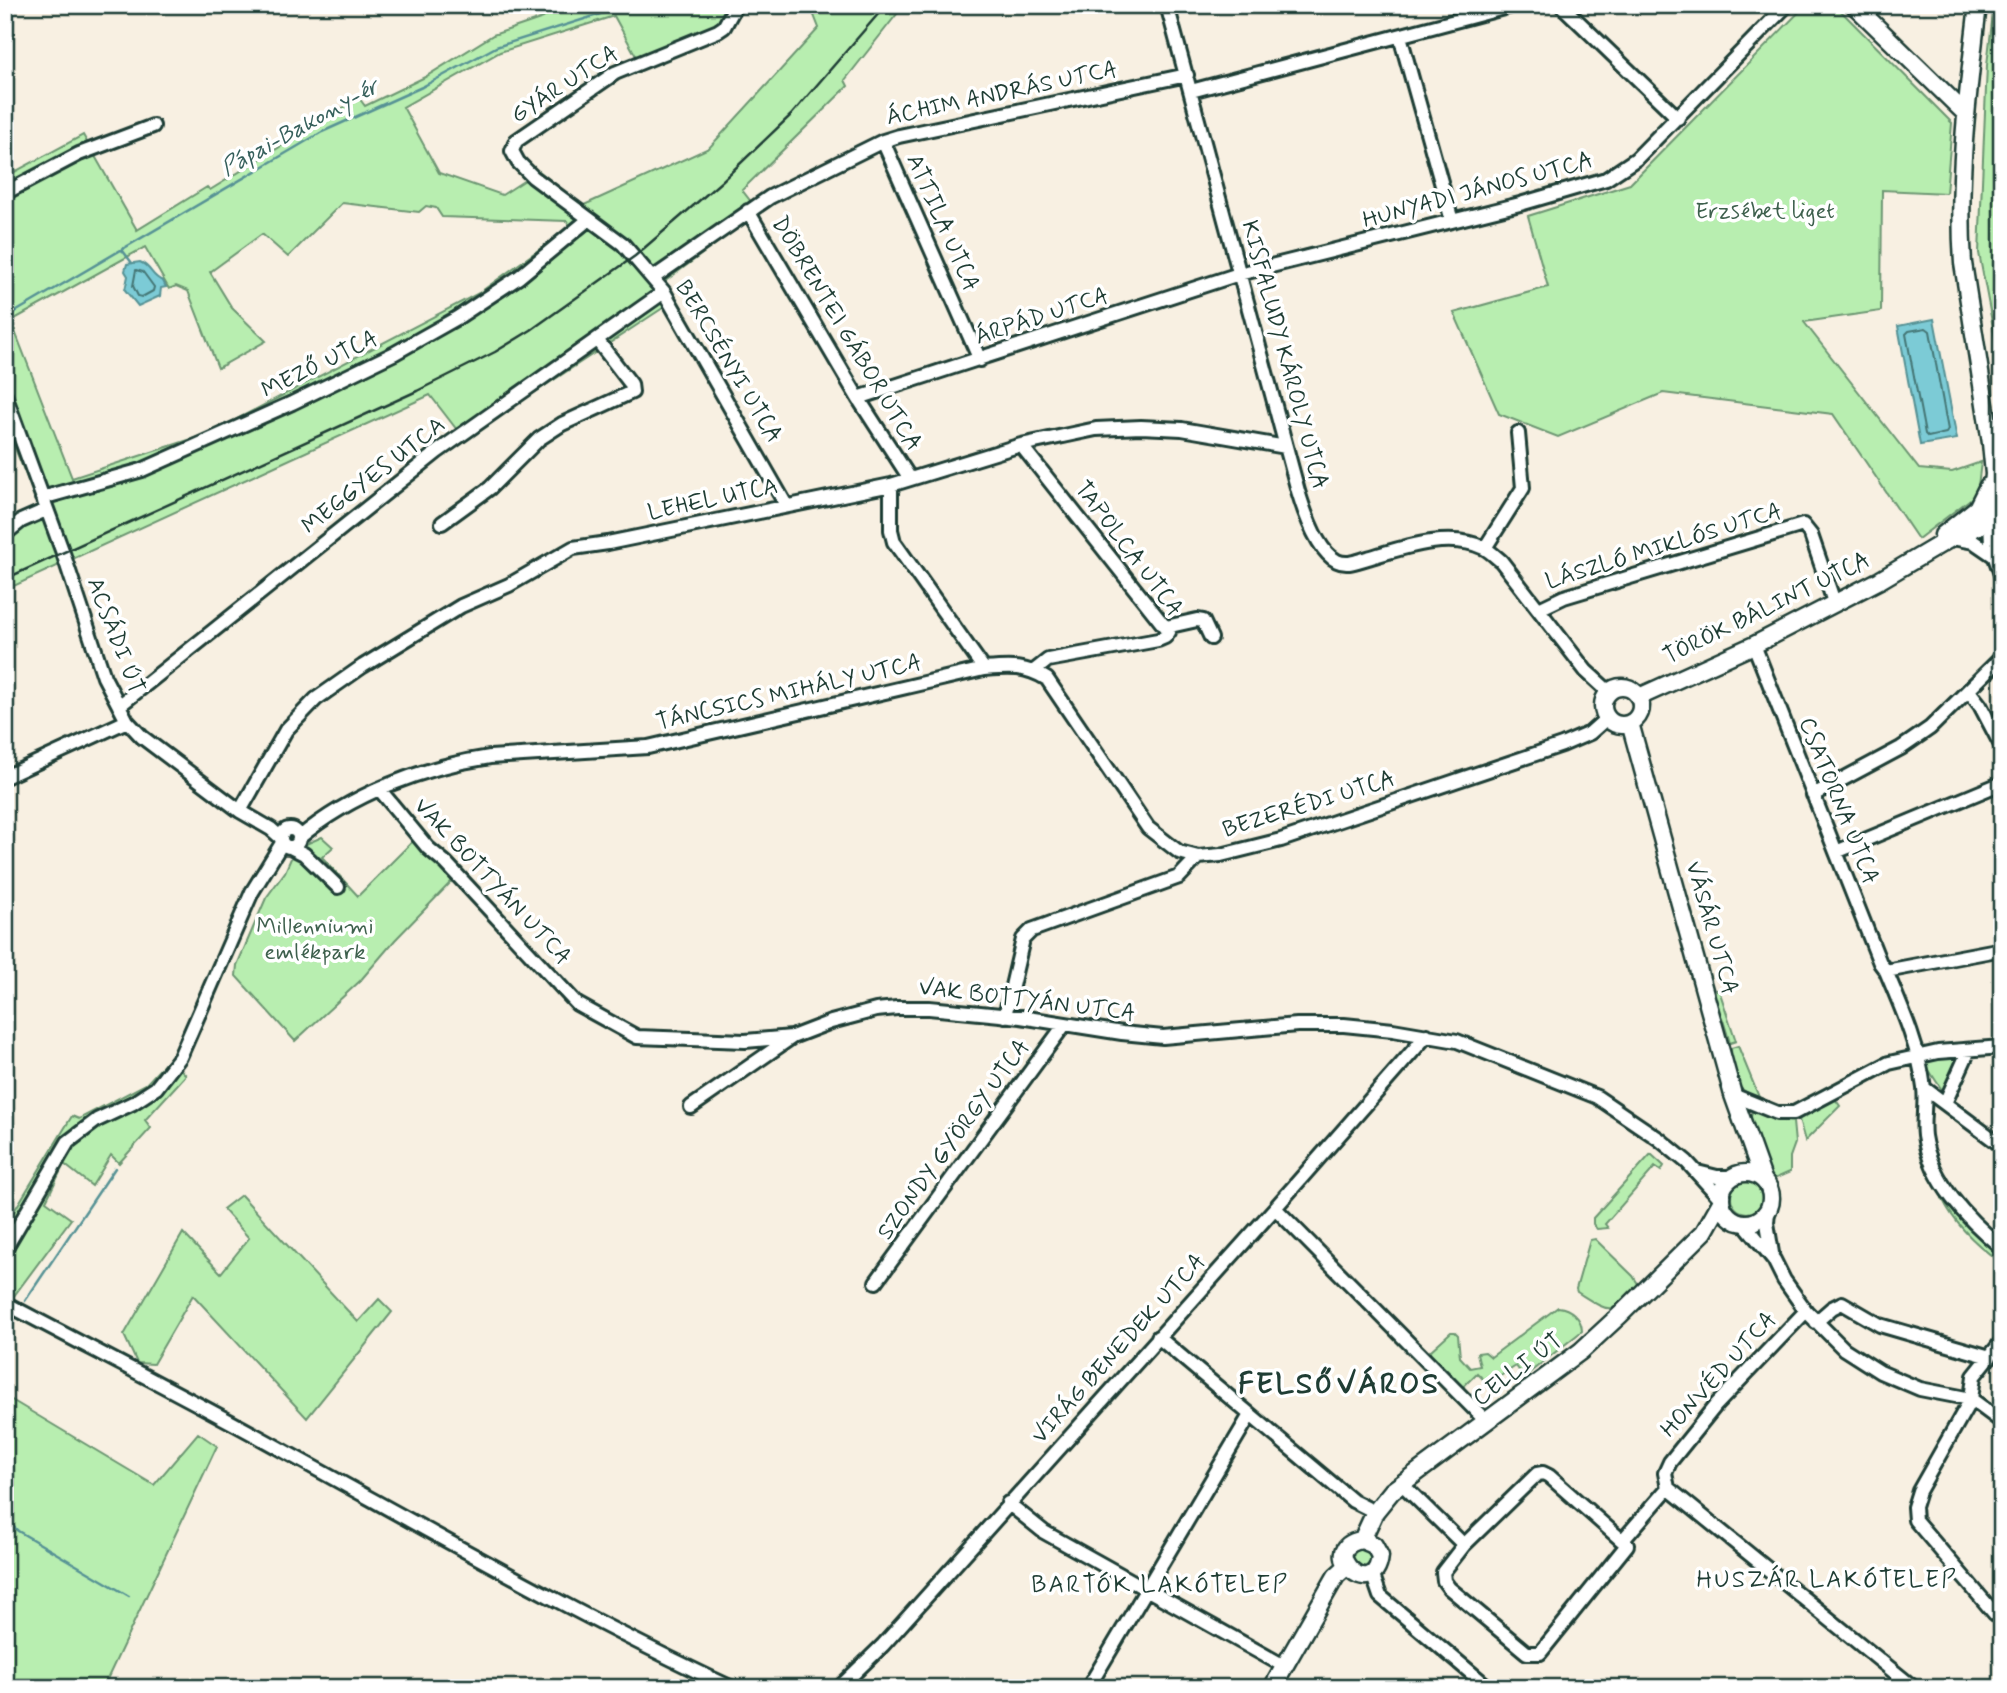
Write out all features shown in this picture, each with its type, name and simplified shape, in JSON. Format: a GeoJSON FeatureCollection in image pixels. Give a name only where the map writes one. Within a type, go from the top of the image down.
{"type":"FeatureCollection","features":[{"type":"Feature","properties":{"kind":"street","name":"GYÁR UTCA"},"geometry":{"type":"LineString","coordinates":[[653,278],[623,244],[533,177],[513,156],[513,145],[615,73],[718,31],[724,27],[736,5]]}},
{"type":"Feature","properties":{"kind":"street","name":"KISFALUDY KÁROLY UTCA"},"geometry":{"type":"LineString","coordinates":[[1167,5],[1286,447],[1306,514],[1321,545],[1333,559],[1349,563],[1441,542],[1466,542],[1485,548]]}},
{"type":"Feature","properties":{"kind":"street"},"geometry":{"type":"LineString","coordinates":[[1191,91],[1515,5]]}},
{"type":"Feature","properties":{"kind":"street"},"geometry":{"type":"LineString","coordinates":[[1561,5],[1678,118]]}},
{"type":"Feature","properties":{"kind":"street","name":"HUNYADI JÁNOS UTCA"},"geometry":{"type":"LineString","coordinates":[[1240,274],[1606,179],[1630,164],[1678,118],[1787,5]]}},
{"type":"Feature","properties":{"kind":"street"},"geometry":{"type":"LineString","coordinates":[[1854,5],[1966,114]]}},
{"type":"Feature","properties":{"kind":"street"},"geometry":{"type":"LineString","coordinates":[[1978,5],[1966,114],[1961,235],[1994,474],[1988,522],[1993,555],[2002,576]]}},
{"type":"Feature","properties":{"kind":"street"},"geometry":{"type":"LineString","coordinates":[[1400,36],[1452,221]]}},
{"type":"Feature","properties":{"kind":"street","name":"ÁCHIM ANDRÁS UTCA"},"geometry":{"type":"LineString","coordinates":[[653,278],[770,197],[883,141],[899,135],[1187,75]]}},
{"type":"Feature","properties":{"kind":"street"},"geometry":{"type":"LineString","coordinates":[[5,192],[79,154],[153,126]]}},
{"type":"Feature","properties":{"kind":"street","name":"ATTILA UTCA"},"geometry":{"type":"LineString","coordinates":[[883,141],[980,360]]}},
{"type":"Feature","properties":{"kind":"street","name":"DÖBRENTEI GÁBOR UTCA"},"geometry":{"type":"LineString","coordinates":[[748,211],[858,398],[909,477]]}},
{"type":"Feature","properties":{"kind":"street","name":"MEZŐ UTCA"},"geometry":{"type":"LineString","coordinates":[[5,534],[44,504],[142,471],[292,403],[395,352],[457,317],[519,277],[589,219]]}},
{"type":"Feature","properties":{"kind":"street","name":"ÁRPÁD UTCA"},"geometry":{"type":"LineString","coordinates":[[858,398],[1240,274]]}},
{"type":"Feature","properties":{"kind":"street","name":"BERCSÉNYI UTCA"},"geometry":{"type":"LineString","coordinates":[[653,278],[664,292],[786,505]]}},
{"type":"Feature","properties":{"kind":"street","name":"MEGGYES UTCA"},"geometry":{"type":"LineString","coordinates":[[119,706],[437,452],[664,292]]}},
{"type":"Feature","properties":{"kind":"street"},"geometry":{"type":"LineString","coordinates":[[442,523],[490,488],[540,439],[562,424],[632,392],[631,384],[597,340]]}},
{"type":"Feature","properties":{"kind":"street","name":"ACSÁDI ÚT"},"geometry":{"type":"LineString","coordinates":[[5,395],[104,677],[127,721],[142,737],[240,811],[289,840],[338,887]]}},
{"type":"Feature","properties":{"kind":"street","name":"LEHEL UTCA"},"geometry":{"type":"LineString","coordinates":[[240,811],[286,730],[316,699],[363,666],[461,606],[509,585],[573,548],[891,485],[909,477],[1021,445],[1096,429],[1141,427],[1202,431],[1286,447]]}},
{"type":"Feature","properties":{"kind":"street"},"geometry":{"type":"LineString","coordinates":[[1518,433],[1523,488],[1485,548],[1501,561],[1586,671],[1609,692]]}},
{"type":"Feature","properties":{"kind":"street","name":"TAPOLCA UTCA"},"geometry":{"type":"LineString","coordinates":[[1021,445],[1169,632],[1166,637],[1158,640],[1048,660],[1034,671]]}},
{"type":"Feature","properties":{"kind":"street","name":"TÖRÖK BÁLINT UTCA"},"geometry":{"type":"LineString","coordinates":[[1914,559],[1977,509],[1994,474]]}},
{"type":"Feature","properties":{"kind":"street"},"geometry":{"type":"LineString","coordinates":[[891,485],[891,530],[894,542],[984,669]]}},
{"type":"Feature","properties":{"kind":"street"},"geometry":{"type":"LineString","coordinates":[[1962,521],[1979,519],[1988,522]]}},
{"type":"Feature","properties":{"kind":"street","name":"TÖRÖK BÁLINT UTCA"},"geometry":{"type":"LineString","coordinates":[[1639,697],[1754,645],[1880,580],[1951,538],[1988,522]]}},
{"type":"Feature","properties":{"kind":"street","name":"LÁSZLÓ MIKLÓS UTCA"},"geometry":{"type":"LineString","coordinates":[[1539,609],[1564,597],[1803,525],[1809,532],[1834,602]]}},
{"type":"Feature","properties":{"kind":"street"},"geometry":{"type":"LineString","coordinates":[[1951,538],[1974,542],[1993,555]]}},
{"type":"Feature","properties":{"kind":"street"},"geometry":{"type":"LineString","coordinates":[[1166,627],[1203,621],[1211,638]]}},
{"type":"Feature","properties":{"kind":"street","name":"CSATORNA UTCA"},"geometry":{"type":"LineString","coordinates":[[1754,645],[1914,1042],[1924,1088],[1924,1137],[1932,1168],[1978,1228],[2002,1248]]}},
{"type":"Feature","properties":{"kind":"street"},"geometry":{"type":"LineString","coordinates":[[1813,795],[1901,748],[1930,728],[2002,657]]}},
{"type":"Feature","properties":{"kind":"street","name":"TÁNCSICS MIHÁLY UTCA"},"geometry":{"type":"LineString","coordinates":[[289,840],[380,790],[466,761],[490,757],[648,747],[984,669],[1015,666],[1034,671]]}},
{"type":"Feature","properties":{"kind":"street"},"geometry":{"type":"LineString","coordinates":[[1034,671],[1047,679],[1148,828],[1179,852],[1198,857]]}},
{"type":"Feature","properties":{"kind":"street"},"geometry":{"type":"LineString","coordinates":[[1625,687],[1639,697],[1639,715],[1630,723],[1618,724],[1608,717],[1604,705],[1609,692],[1625,687]]}},
{"type":"Feature","properties":{"kind":"street"},"geometry":{"type":"LineString","coordinates":[[1969,691],[1980,705],[2002,747]]}},
{"type":"Feature","properties":{"kind":"street","name":"BEZERÉDI UTCA"},"geometry":{"type":"LineString","coordinates":[[1005,1016],[1023,939],[1032,930],[1179,877],[1198,857],[1221,855],[1281,840],[1550,749],[1590,733],[1608,717]]}},
{"type":"Feature","properties":{"kind":"street"},"geometry":{"type":"LineString","coordinates":[[5,776],[127,721]]}},
{"type":"Feature","properties":{"kind":"street","name":"VÁSÁR UTCA"},"geometry":{"type":"LineString","coordinates":[[1630,723],[1733,1095],[1763,1179]]}},
{"type":"Feature","properties":{"kind":"street"},"geometry":{"type":"LineString","coordinates":[[1836,852],[2002,783]]}},
{"type":"Feature","properties":{"kind":"street","name":"VAK BOTTYÁN UTCA"},"geometry":{"type":"LineString","coordinates":[[380,790],[428,848],[446,863],[577,1004],[637,1037],[739,1041],[792,1037],[831,1022],[876,1010],[897,1008],[929,1008],[1005,1016],[1163,1037],[1297,1025],[1345,1025],[1427,1035],[1457,1041],[1597,1097],[1659,1139],[1697,1172],[1721,1200]]}},
{"type":"Feature","properties":{"kind":"street"},"geometry":{"type":"LineString","coordinates":[[5,1249],[68,1142],[97,1120],[133,1103],[156,1088],[180,1057],[252,892],[289,840]]}},
{"type":"Feature","properties":{"kind":"street"},"geometry":{"type":"LineString","coordinates":[[1886,971],[2002,949]]}},
{"type":"Feature","properties":{"kind":"street","name":"SZONDY GYÖRGY UTCA"},"geometry":{"type":"LineString","coordinates":[[876,1282],[1065,1024]]}},
{"type":"Feature","properties":{"kind":"street","name":"VIRÁG BENEDEK UTCA"},"geometry":{"type":"LineString","coordinates":[[839,1688],[883,1645],[1427,1035]]}},
{"type":"Feature","properties":{"kind":"street"},"geometry":{"type":"LineString","coordinates":[[691,1107],[792,1037]]}},
{"type":"Feature","properties":{"kind":"street"},"geometry":{"type":"LineString","coordinates":[[1733,1095],[1777,1114],[1794,1113],[1889,1063],[1917,1055],[2002,1047]]}},
{"type":"Feature","properties":{"kind":"street"},"geometry":{"type":"LineString","coordinates":[[1945,1103],[1969,1050]]}},
{"type":"Feature","properties":{"kind":"street"},"geometry":{"type":"LineString","coordinates":[[1924,1088],[2001,1141]]}},
{"type":"Feature","properties":{"kind":"street"},"geometry":{"type":"LineString","coordinates":[[1749,1144],[1735,1176],[1724,1186],[1721,1200],[1727,1214],[1741,1222],[1774,1260],[1805,1311],[1844,1349],[1880,1372],[1920,1389],[1971,1399],[2002,1422]]}},
{"type":"Feature","properties":{"kind":"street"},"geometry":{"type":"LineString","coordinates":[[1697,1172],[1717,1177],[1751,1173],[1763,1179],[1772,1196],[1767,1223],[1774,1260]]}},
{"type":"Feature","properties":{"kind":"street","name":"CELLI ÚT"},"geometry":{"type":"LineString","coordinates":[[1272,1688],[1336,1576],[1346,1567],[1346,1549],[1356,1541],[1362,1541],[1375,1512],[1392,1491],[1581,1351],[1704,1232],[1721,1200]]}},
{"type":"Feature","properties":{"kind":"street"},"geometry":{"type":"LineString","coordinates":[[1275,1208],[1488,1422]]}},
{"type":"Feature","properties":{"kind":"street"},"geometry":{"type":"LineString","coordinates":[[1741,1222],[1762,1218],[1768,1210]]}},
{"type":"Feature","properties":{"kind":"street","name":"CELLI ÚT"},"geometry":{"type":"LineString","coordinates":[[1704,1232],[1718,1225],[1741,1222]]}},
{"type":"Feature","properties":{"kind":"street"},"geometry":{"type":"LineString","coordinates":[[5,1303],[289,1453],[460,1549],[732,1688]]}},
{"type":"Feature","properties":{"kind":"street"},"geometry":{"type":"LineString","coordinates":[[1816,1322],[1842,1303],[1880,1325],[1990,1357]]}},
{"type":"Feature","properties":{"kind":"street","name":"HONVÉD UTCA"},"geometry":{"type":"LineString","coordinates":[[1668,1488],[1665,1474],[1670,1462],[1716,1405],[1805,1311]]}},
{"type":"Feature","properties":{"kind":"street"},"geometry":{"type":"LineString","coordinates":[[1158,1337],[1353,1501],[1375,1512]]}},
{"type":"Feature","properties":{"kind":"street"},"geometry":{"type":"LineString","coordinates":[[1995,1614],[1915,1520],[1914,1507],[1919,1491],[1971,1399],[1974,1376],[2002,1341]]}},
{"type":"Feature","properties":{"kind":"street"},"geometry":{"type":"LineString","coordinates":[[1088,1688],[1250,1415]]}},
{"type":"Feature","properties":{"kind":"street"},"geometry":{"type":"LineString","coordinates":[[1543,1473],[1627,1545],[1540,1653],[1533,1655],[1527,1653],[1444,1581],[1443,1572],[1464,1545],[1537,1475],[1543,1473]]}},
{"type":"Feature","properties":{"kind":"street"},"geometry":{"type":"LineString","coordinates":[[1402,1483],[1464,1545]]}},
{"type":"Feature","properties":{"kind":"street"},"geometry":{"type":"LineString","coordinates":[[1623,1540],[1668,1488],[1914,1688]]}},
{"type":"Feature","properties":{"kind":"street"},"geometry":{"type":"LineString","coordinates":[[1008,1503],[1044,1532],[1284,1666]]}},
{"type":"Feature","properties":{"kind":"street"},"geometry":{"type":"LineString","coordinates":[[1346,1567],[1360,1576],[1372,1573],[1379,1563],[1378,1550],[1362,1541]]}},
{"type":"Feature","properties":{"kind":"street"},"geometry":{"type":"LineString","coordinates":[[1372,1573],[1380,1596],[1489,1688]]}},
{"type":"Feature","properties":{"kind":"green space"},"geometry":{"type":"Polygon","coordinates":[[[560,5],[744,5],[733,16],[724,36],[642,67],[614,16],[500,52],[403,107],[439,173],[502,195],[539,171],[582,206],[709,148],[819,28],[810,5],[904,5],[845,80],[848,86],[742,190],[759,212],[664,282],[675,300],[464,439],[430,395],[5,590],[5,531],[39,507],[5,424],[5,177],[83,135],[137,230],[207,187],[210,190],[359,98],[365,106],[425,77],[493,35],[543,18],[560,5]],[[342,203],[288,257],[262,234],[210,272],[232,308],[266,341],[218,368],[188,291],[176,286],[169,289],[145,247],[11,321],[72,478],[210,433],[479,293],[570,227],[567,221],[442,217],[436,208],[426,206],[419,212],[342,203]]]}},
{"type":"Feature","properties":{"kind":"green space","name":"Erzsébet liget"},"geometry":{"type":"Polygon","coordinates":[[[1806,5],[1835,5],[1952,123],[1946,193],[1882,190],[1881,311],[1804,322],[1919,469],[1952,472],[1981,462],[1977,494],[1918,539],[1833,414],[1663,393],[1558,437],[1499,414],[1454,313],[1548,287],[1528,216],[1630,184],[1806,5]]]}},
{"type":"Feature","properties":{"kind":"green space"},"geometry":{"type":"Polygon","coordinates":[[[1994,5],[2002,5],[2002,375],[1979,253],[1987,65],[1994,5]]]}},
{"type":"Feature","properties":{"kind":"green space","name":"Millenniumi emlékpark"},"geometry":{"type":"Polygon","coordinates":[[[322,837],[333,847],[322,857],[358,896],[414,840],[453,880],[360,981],[295,1041],[236,976],[237,965],[266,898],[285,872],[292,856],[306,844],[322,837]]]}},
{"type":"Feature","properties":{"kind":"green space"},"geometry":{"type":"Polygon","coordinates":[[[1716,990],[1719,990],[1736,1041],[1730,1043],[1713,997],[1716,990]]]}},
{"type":"Feature","properties":{"kind":"green space"},"geometry":{"type":"Polygon","coordinates":[[[1738,1046],[1759,1097],[1743,1090],[1735,1080],[1731,1048],[1738,1046]]]}},
{"type":"Feature","properties":{"kind":"green space"},"geometry":{"type":"Polygon","coordinates":[[[1961,1057],[1947,1087],[1942,1090],[1925,1064],[1927,1058],[1961,1057]]]}},
{"type":"Feature","properties":{"kind":"green space"},"geometry":{"type":"Polygon","coordinates":[[[170,1058],[186,1075],[145,1120],[151,1128],[119,1163],[111,1155],[92,1186],[64,1164],[46,1201],[71,1219],[5,1308],[5,1226],[72,1116],[79,1119],[146,1084],[170,1058]]]}},
{"type":"Feature","properties":{"kind":"green space"},"geometry":{"type":"Polygon","coordinates":[[[1833,1096],[1840,1106],[1805,1141],[1799,1120],[1802,1114],[1833,1096]]]}},
{"type":"Feature","properties":{"kind":"green space"},"geometry":{"type":"Polygon","coordinates":[[[1761,1112],[1793,1122],[1795,1143],[1790,1157],[1790,1172],[1774,1179],[1768,1171],[1749,1124],[1752,1113],[1761,1112]]]}},
{"type":"Feature","properties":{"kind":"green space"},"geometry":{"type":"Polygon","coordinates":[[[1651,1154],[1664,1166],[1661,1171],[1655,1167],[1605,1224],[1608,1228],[1597,1229],[1593,1218],[1651,1154]]]}},
{"type":"Feature","properties":{"kind":"green space"},"geometry":{"type":"Polygon","coordinates":[[[1747,1181],[1758,1186],[1763,1197],[1758,1208],[1747,1213],[1736,1208],[1731,1197],[1736,1186],[1747,1181]]]}},
{"type":"Feature","properties":{"kind":"green space"},"geometry":{"type":"Polygon","coordinates":[[[241,1195],[358,1322],[379,1299],[392,1312],[307,1418],[193,1295],[153,1364],[137,1363],[124,1335],[183,1233],[221,1273],[249,1238],[223,1209],[241,1195]]]}},
{"type":"Feature","properties":{"kind":"green space"},"geometry":{"type":"Polygon","coordinates":[[[1945,1196],[2002,1255],[1999,1261],[1959,1225],[1942,1198],[1945,1196]]]}},
{"type":"Feature","properties":{"kind":"green space"},"geometry":{"type":"Polygon","coordinates":[[[1595,1239],[1633,1276],[1640,1287],[1616,1307],[1597,1304],[1576,1289],[1590,1240],[1595,1239]]]}},
{"type":"Feature","properties":{"kind":"green space"},"geometry":{"type":"Polygon","coordinates":[[[1558,1307],[1574,1314],[1582,1331],[1524,1377],[1516,1366],[1488,1384],[1477,1373],[1463,1387],[1430,1357],[1430,1351],[1451,1332],[1455,1332],[1458,1335],[1460,1357],[1470,1368],[1480,1366],[1477,1353],[1485,1352],[1491,1357],[1558,1307]]]}},
{"type":"Feature","properties":{"kind":"green space"},"geometry":{"type":"Polygon","coordinates":[[[5,1396],[154,1485],[198,1433],[217,1446],[103,1688],[5,1688],[5,1396]]]}},
{"type":"Feature","properties":{"kind":"green space"},"geometry":{"type":"Polygon","coordinates":[[[1362,1549],[1368,1552],[1371,1558],[1368,1564],[1362,1567],[1356,1564],[1353,1558],[1356,1552],[1362,1549]]]}},
{"type":"Feature","properties":{"kind":"water"},"geometry":{"type":"Polygon","coordinates":[[[140,262],[163,281],[166,287],[161,288],[160,296],[138,306],[125,290],[128,276],[125,271],[127,264],[140,262]]]}},
{"type":"Feature","properties":{"kind":"water"},"geometry":{"type":"Polygon","coordinates":[[[1934,319],[1957,439],[1920,445],[1898,326],[1934,319]]]}},
{"type":"Feature","properties":{"kind":"waterway","name":"Pápai-Bakony-ér"},"geometry":{"type":"LineString","coordinates":[[5,318],[322,132],[422,87],[496,47],[629,5]]}},
{"type":"Feature","properties":{"kind":"waterway"},"geometry":{"type":"LineString","coordinates":[[123,251],[132,263]]}},
{"type":"Feature","properties":{"kind":"waterway"},"geometry":{"type":"LineString","coordinates":[[25,1301],[115,1168]]}},
{"type":"Feature","properties":{"kind":"waterway"},"geometry":{"type":"LineString","coordinates":[[5,1330],[14,1320]]}},
{"type":"Feature","properties":{"kind":"waterway"},"geometry":{"type":"LineString","coordinates":[[5,1519],[18,1531],[129,1596]]}},
{"type":"Feature","properties":{"kind":"railway"},"geometry":{"type":"LineString","coordinates":[[5,579],[417,391],[495,352],[531,330],[635,256],[722,181],[791,115],[886,5]]}},
{"type":"Feature","properties":{"kind":"district","name":"FELSŐVÁROS"},"geometry":{"type":"Point","coordinates":[1339,1384]}},
{"type":"Feature","properties":{"kind":"district","name":"HUSZÁR LAKÓTELEP"},"geometry":{"type":"Point","coordinates":[1827,1580]}},
{"type":"Feature","properties":{"kind":"district","name":"BARTÓK LAKÓTELEP"},"geometry":{"type":"Point","coordinates":[1160,1585]}}]}
